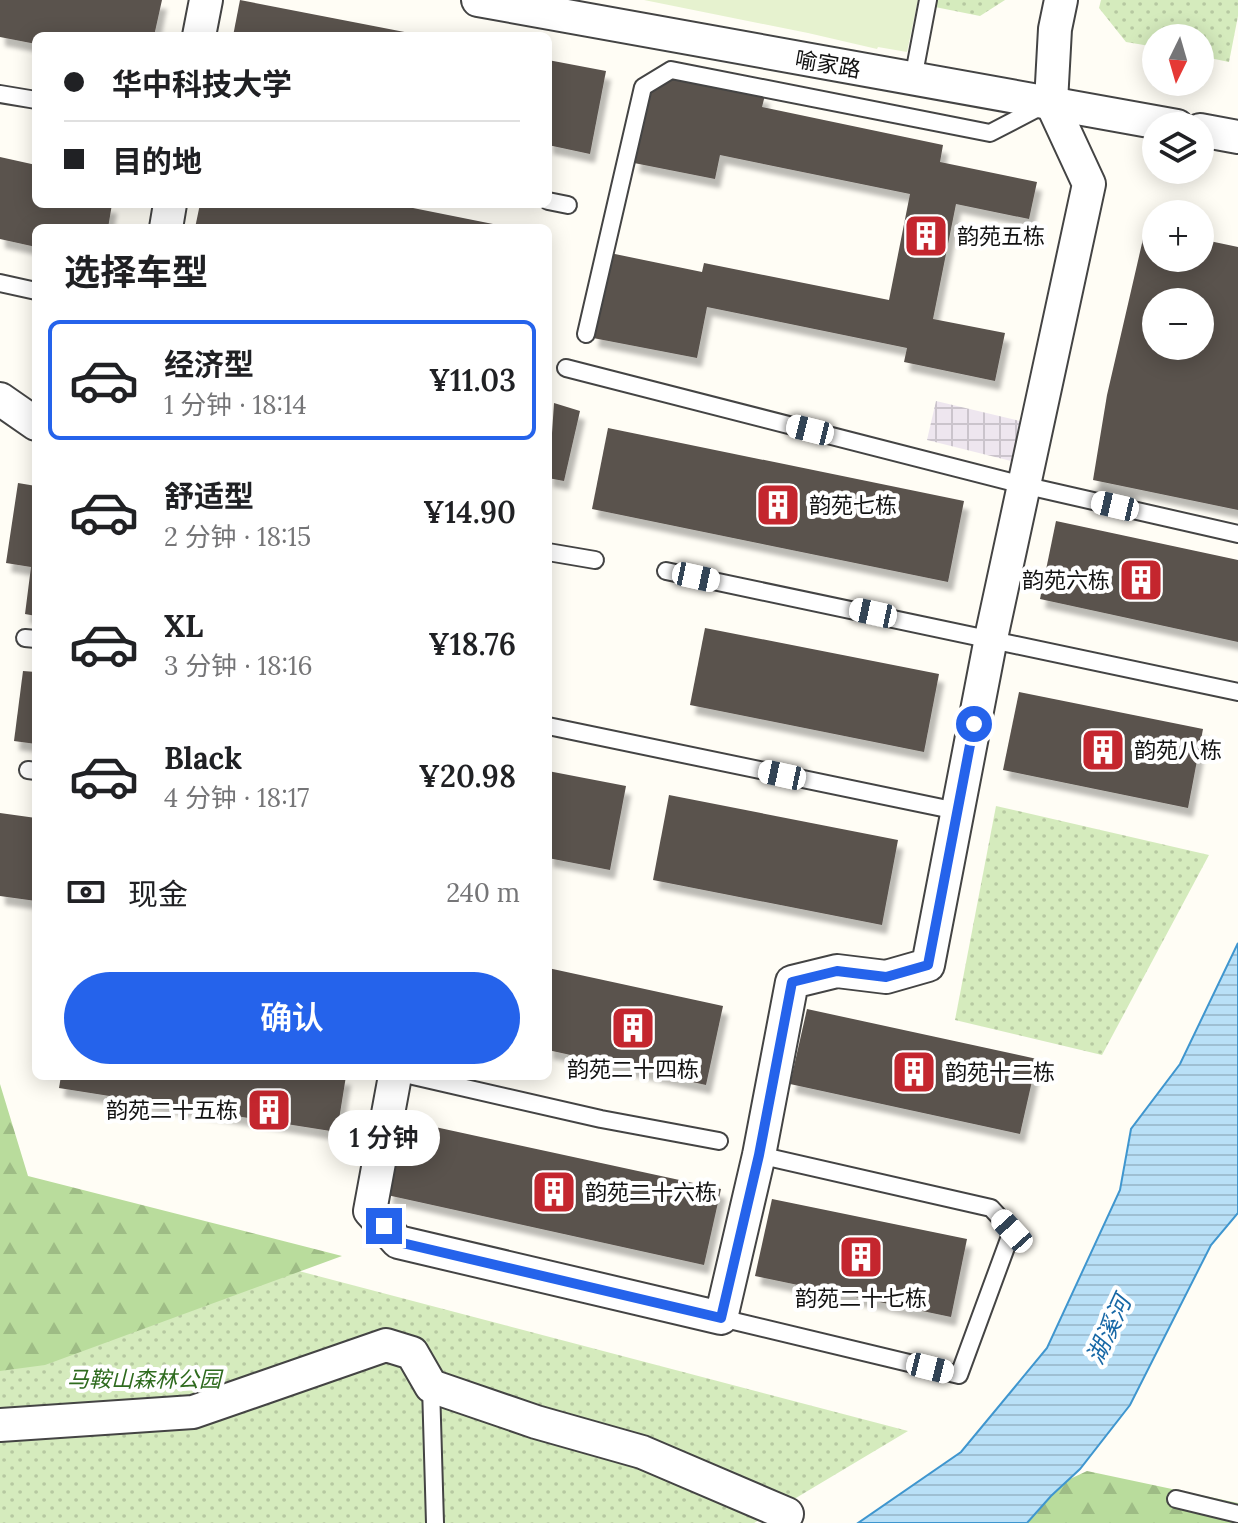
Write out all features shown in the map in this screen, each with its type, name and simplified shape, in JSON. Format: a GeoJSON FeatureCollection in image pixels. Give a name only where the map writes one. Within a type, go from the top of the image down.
{"type":"FeatureCollection","features":[{"type":"Feature","properties":{"kind":"street"},"geometry":{"type":"LineString","coordinates":[[200,32],[206,0]]}},
{"type":"Feature","properties":{"kind":"street","name":"喻家路"},"geometry":{"type":"LineString","coordinates":[[478,0],[1142,119]]}},
{"type":"Feature","properties":{"kind":"street"},"geometry":{"type":"LineString","coordinates":[[394,1080],[370,1211],[398,1242],[721,1318],[759,1155],[792,982],[837,971],[886,977],[928,965],[991,638],[1089,184],[1051,102],[1055,29],[1061,0]]}},
{"type":"Feature","properties":{"kind":"street"},"geometry":{"type":"LineString","coordinates":[[1214,133],[1238,137]]}},
{"type":"Feature","properties":{"kind":"street"},"geometry":{"type":"LineString","coordinates":[[0,399],[32,421]]}},
{"type":"Feature","properties":{"kind":"street"},"geometry":{"type":"LineString","coordinates":[[0,1425],[193,1412],[386,1345],[412,1353],[431,1386],[536,1422],[642,1452],[787,1514]]}},
{"type":"Feature","properties":{"kind":"lane"},"geometry":{"type":"LineString","coordinates":[[913,79],[928,0]]}},
{"type":"Feature","properties":{"kind":"lane"},"geometry":{"type":"LineString","coordinates":[[586,334],[643,87],[671,70],[990,133],[1051,102]]}},
{"type":"Feature","properties":{"kind":"lane"},"geometry":{"type":"LineString","coordinates":[[0,94],[32,99]]}},
{"type":"Feature","properties":{"kind":"lane"},"geometry":{"type":"LineString","coordinates":[[552,202],[568,205]]}},
{"type":"Feature","properties":{"kind":"lane"},"geometry":{"type":"LineString","coordinates":[[0,283],[32,290]]}},
{"type":"Feature","properties":{"kind":"lane"},"geometry":{"type":"LineString","coordinates":[[566,368],[1023,485],[1238,534]]}},
{"type":"Feature","properties":{"kind":"lane"},"geometry":{"type":"LineString","coordinates":[[552,553],[595,560]]}},
{"type":"Feature","properties":{"kind":"lane"},"geometry":{"type":"LineString","coordinates":[[666,571],[1238,692]]}},
{"type":"Feature","properties":{"kind":"lane"},"geometry":{"type":"LineString","coordinates":[[552,727],[957,811]]}},
{"type":"Feature","properties":{"kind":"lane"},"geometry":{"type":"LineString","coordinates":[[430,1080],[601,1119],[719,1141]]}},
{"type":"Feature","properties":{"kind":"lane"},"geometry":{"type":"LineString","coordinates":[[721,1318],[959,1375],[1012,1231],[991,1208],[759,1155]]}},
{"type":"Feature","properties":{"kind":"lane"},"geometry":{"type":"LineString","coordinates":[[431,1386],[435,1523]]}},
{"type":"Feature","properties":{"kind":"lane"},"geometry":{"type":"LineString","coordinates":[[1176,1499],[1238,1514]]}},
{"type":"Feature","properties":{"kind":"shaded area"},"geometry":{"type":"Polygon","coordinates":[[[936,401],[1028,423],[1019,463],[927,440],[936,401]]]}},
{"type":"Feature","properties":{"kind":"green space"},"geometry":{"type":"Polygon","coordinates":[[[644,0],[918,0],[907,52],[877,49],[644,0]]]}},
{"type":"Feature","properties":{"kind":"green space"},"geometry":{"type":"Polygon","coordinates":[[[937,0],[1005,0],[980,16],[935,7],[937,0]]]}},
{"type":"Feature","properties":{"kind":"green space"},"geometry":{"type":"Polygon","coordinates":[[[1101,0],[1238,0],[1229,62],[1214,59],[1214,24],[1142,24],[1142,45],[1126,42],[1099,8],[1101,0]]]}},
{"type":"Feature","properties":{"kind":"green space"},"geometry":{"type":"Polygon","coordinates":[[[996,806],[1209,855],[1102,1055],[955,1020],[996,806]]]}},
{"type":"Feature","properties":{"kind":"green space"},"geometry":{"type":"Polygon","coordinates":[[[0,1084],[28,1176],[342,1256],[45,1365],[0,1371],[0,1084]]]}},
{"type":"Feature","properties":{"kind":"green space","name":"马鞍山森林公园"},"geometry":{"type":"Polygon","coordinates":[[[0,1139],[17,1197],[908,1431],[754,1523],[0,1523],[0,1139]]]}},
{"type":"Feature","properties":{"kind":"green space"},"geometry":{"type":"Polygon","coordinates":[[[1087,1471],[1238,1503],[1238,1523],[976,1523],[1087,1471]]]}},
{"type":"Feature","properties":{"kind":"water","name":"湖溪河"},"geometry":{"type":"Polygon","coordinates":[[[1238,943],[1238,1213],[1211,1245],[1130,1405],[1080,1469],[1027,1523],[858,1523],[961,1452],[1047,1348],[1120,1190],[1131,1129],[1180,1064],[1238,943]]]}},
{"type":"Feature","properties":{"kind":"building"},"geometry":{"type":"Polygon","coordinates":[[[0,0],[162,0],[155,32],[32,32],[32,43],[0,37],[0,0]]]}},
{"type":"Feature","properties":{"kind":"building"},"geometry":{"type":"Polygon","coordinates":[[[240,0],[405,32],[234,32],[240,0]]]}},
{"type":"Feature","properties":{"kind":"building"},"geometry":{"type":"Polygon","coordinates":[[[552,61],[606,71],[590,154],[552,146],[552,61]]]}},
{"type":"Feature","properties":{"kind":"building","name":"韵苑五栋"},"geometry":{"type":"Polygon","coordinates":[[[652,72],[765,95],[762,107],[943,145],[940,162],[1037,182],[1029,219],[956,204],[933,319],[1005,333],[995,381],[904,362],[907,348],[707,307],[697,358],[593,338],[610,253],[702,272],[704,263],[889,300],[910,194],[720,155],[715,179],[634,163],[652,72]]]}},
{"type":"Feature","properties":{"kind":"building"},"geometry":{"type":"Polygon","coordinates":[[[0,157],[32,164],[32,208],[111,208],[109,224],[32,224],[32,246],[0,239],[0,157]]]}},
{"type":"Feature","properties":{"kind":"building"},"geometry":{"type":"Polygon","coordinates":[[[199,208],[413,208],[493,224],[196,224],[199,208]]]}},
{"type":"Feature","properties":{"kind":"building"},"geometry":{"type":"Polygon","coordinates":[[[1214,242],[1238,247],[1238,510],[1093,480],[1107,395],[1142,243],[1142,272],[1214,272],[1214,242]]]}},
{"type":"Feature","properties":{"kind":"building"},"geometry":{"type":"Polygon","coordinates":[[[554,403],[580,411],[564,481],[552,479],[554,403]]]}},
{"type":"Feature","properties":{"kind":"building","name":"韵苑七栋"},"geometry":{"type":"Polygon","coordinates":[[[608,428],[964,501],[948,582],[592,509],[608,428]]]}},
{"type":"Feature","properties":{"kind":"building"},"geometry":{"type":"Polygon","coordinates":[[[18,483],[32,485],[32,615],[25,614],[31,567],[6,563],[18,483]]]}},
{"type":"Feature","properties":{"kind":"building","name":"韵苑六栋"},"geometry":{"type":"Polygon","coordinates":[[[1056,521],[1238,560],[1238,642],[1040,599],[1056,521]]]}},
{"type":"Feature","properties":{"kind":"building"},"geometry":{"type":"Polygon","coordinates":[[[705,628],[939,674],[924,752],[690,705],[705,628]]]}},
{"type":"Feature","properties":{"kind":"building"},"geometry":{"type":"Polygon","coordinates":[[[23,671],[32,672],[32,743],[14,741],[23,671]]]}},
{"type":"Feature","properties":{"kind":"building","name":"韵苑八栋"},"geometry":{"type":"Polygon","coordinates":[[[1019,692],[1203,729],[1188,808],[1003,770],[1019,692]]]}},
{"type":"Feature","properties":{"kind":"building"},"geometry":{"type":"Polygon","coordinates":[[[552,772],[626,786],[610,870],[552,859],[552,772]]]}},
{"type":"Feature","properties":{"kind":"building"},"geometry":{"type":"Polygon","coordinates":[[[669,795],[898,840],[882,925],[653,880],[669,795]]]}},
{"type":"Feature","properties":{"kind":"building"},"geometry":{"type":"Polygon","coordinates":[[[0,813],[32,817],[32,900],[0,896],[0,813]]]}},
{"type":"Feature","properties":{"kind":"building","name":"韵苑二十四栋"},"geometry":{"type":"Polygon","coordinates":[[[552,969],[723,1006],[706,1085],[552,1051],[552,969]]]}},
{"type":"Feature","properties":{"kind":"building","name":"韵苑十二栋"},"geometry":{"type":"Polygon","coordinates":[[[807,1009],[1037,1059],[1020,1134],[790,1084],[807,1009]]]}},
{"type":"Feature","properties":{"kind":"building","name":"韵苑二十五栋"},"geometry":{"type":"Polygon","coordinates":[[[60,1080],[345,1080],[337,1132],[59,1088],[60,1080]]]}},
{"type":"Feature","properties":{"kind":"building","name":"韵苑二十六栋"},"geometry":{"type":"Polygon","coordinates":[[[403,1120],[721,1189],[704,1265],[387,1195],[403,1120]]]}},
{"type":"Feature","properties":{"kind":"building","name":"韵苑二十七栋"},"geometry":{"type":"Polygon","coordinates":[[[772,1199],[967,1239],[951,1317],[755,1276],[772,1199]]]}},
{"type":"Feature","properties":{"kind":"place","name":"韵苑五栋"},"geometry":{"type":"Point","coordinates":[926,236]}},
{"type":"Feature","properties":{"kind":"place","name":"韵苑七栋"},"geometry":{"type":"Point","coordinates":[778,505]}},
{"type":"Feature","properties":{"kind":"place","name":"韵苑六栋"},"geometry":{"type":"Point","coordinates":[1141,580]}},
{"type":"Feature","properties":{"kind":"place","name":"韵苑八栋"},"geometry":{"type":"Point","coordinates":[1103,750]}},
{"type":"Feature","properties":{"kind":"place","name":"韵苑二十四栋"},"geometry":{"type":"Point","coordinates":[633,1028]}},
{"type":"Feature","properties":{"kind":"place","name":"韵苑十二栋"},"geometry":{"type":"Point","coordinates":[914,1072]}},
{"type":"Feature","properties":{"kind":"place","name":"韵苑二十五栋"},"geometry":{"type":"Point","coordinates":[269,1110]}},
{"type":"Feature","properties":{"kind":"place","name":"韵苑二十六栋"},"geometry":{"type":"Point","coordinates":[554,1192]}},
{"type":"Feature","properties":{"kind":"place","name":"韵苑二十七栋"},"geometry":{"type":"Point","coordinates":[861,1257]}},
{"type":"Feature","properties":{"kind":"route"},"geometry":{"type":"LineString","coordinates":[[384,1226],[398,1242],[721,1318],[759,1155],[792,982],[837,971],[886,977],[928,965],[974,724]]}}]}
